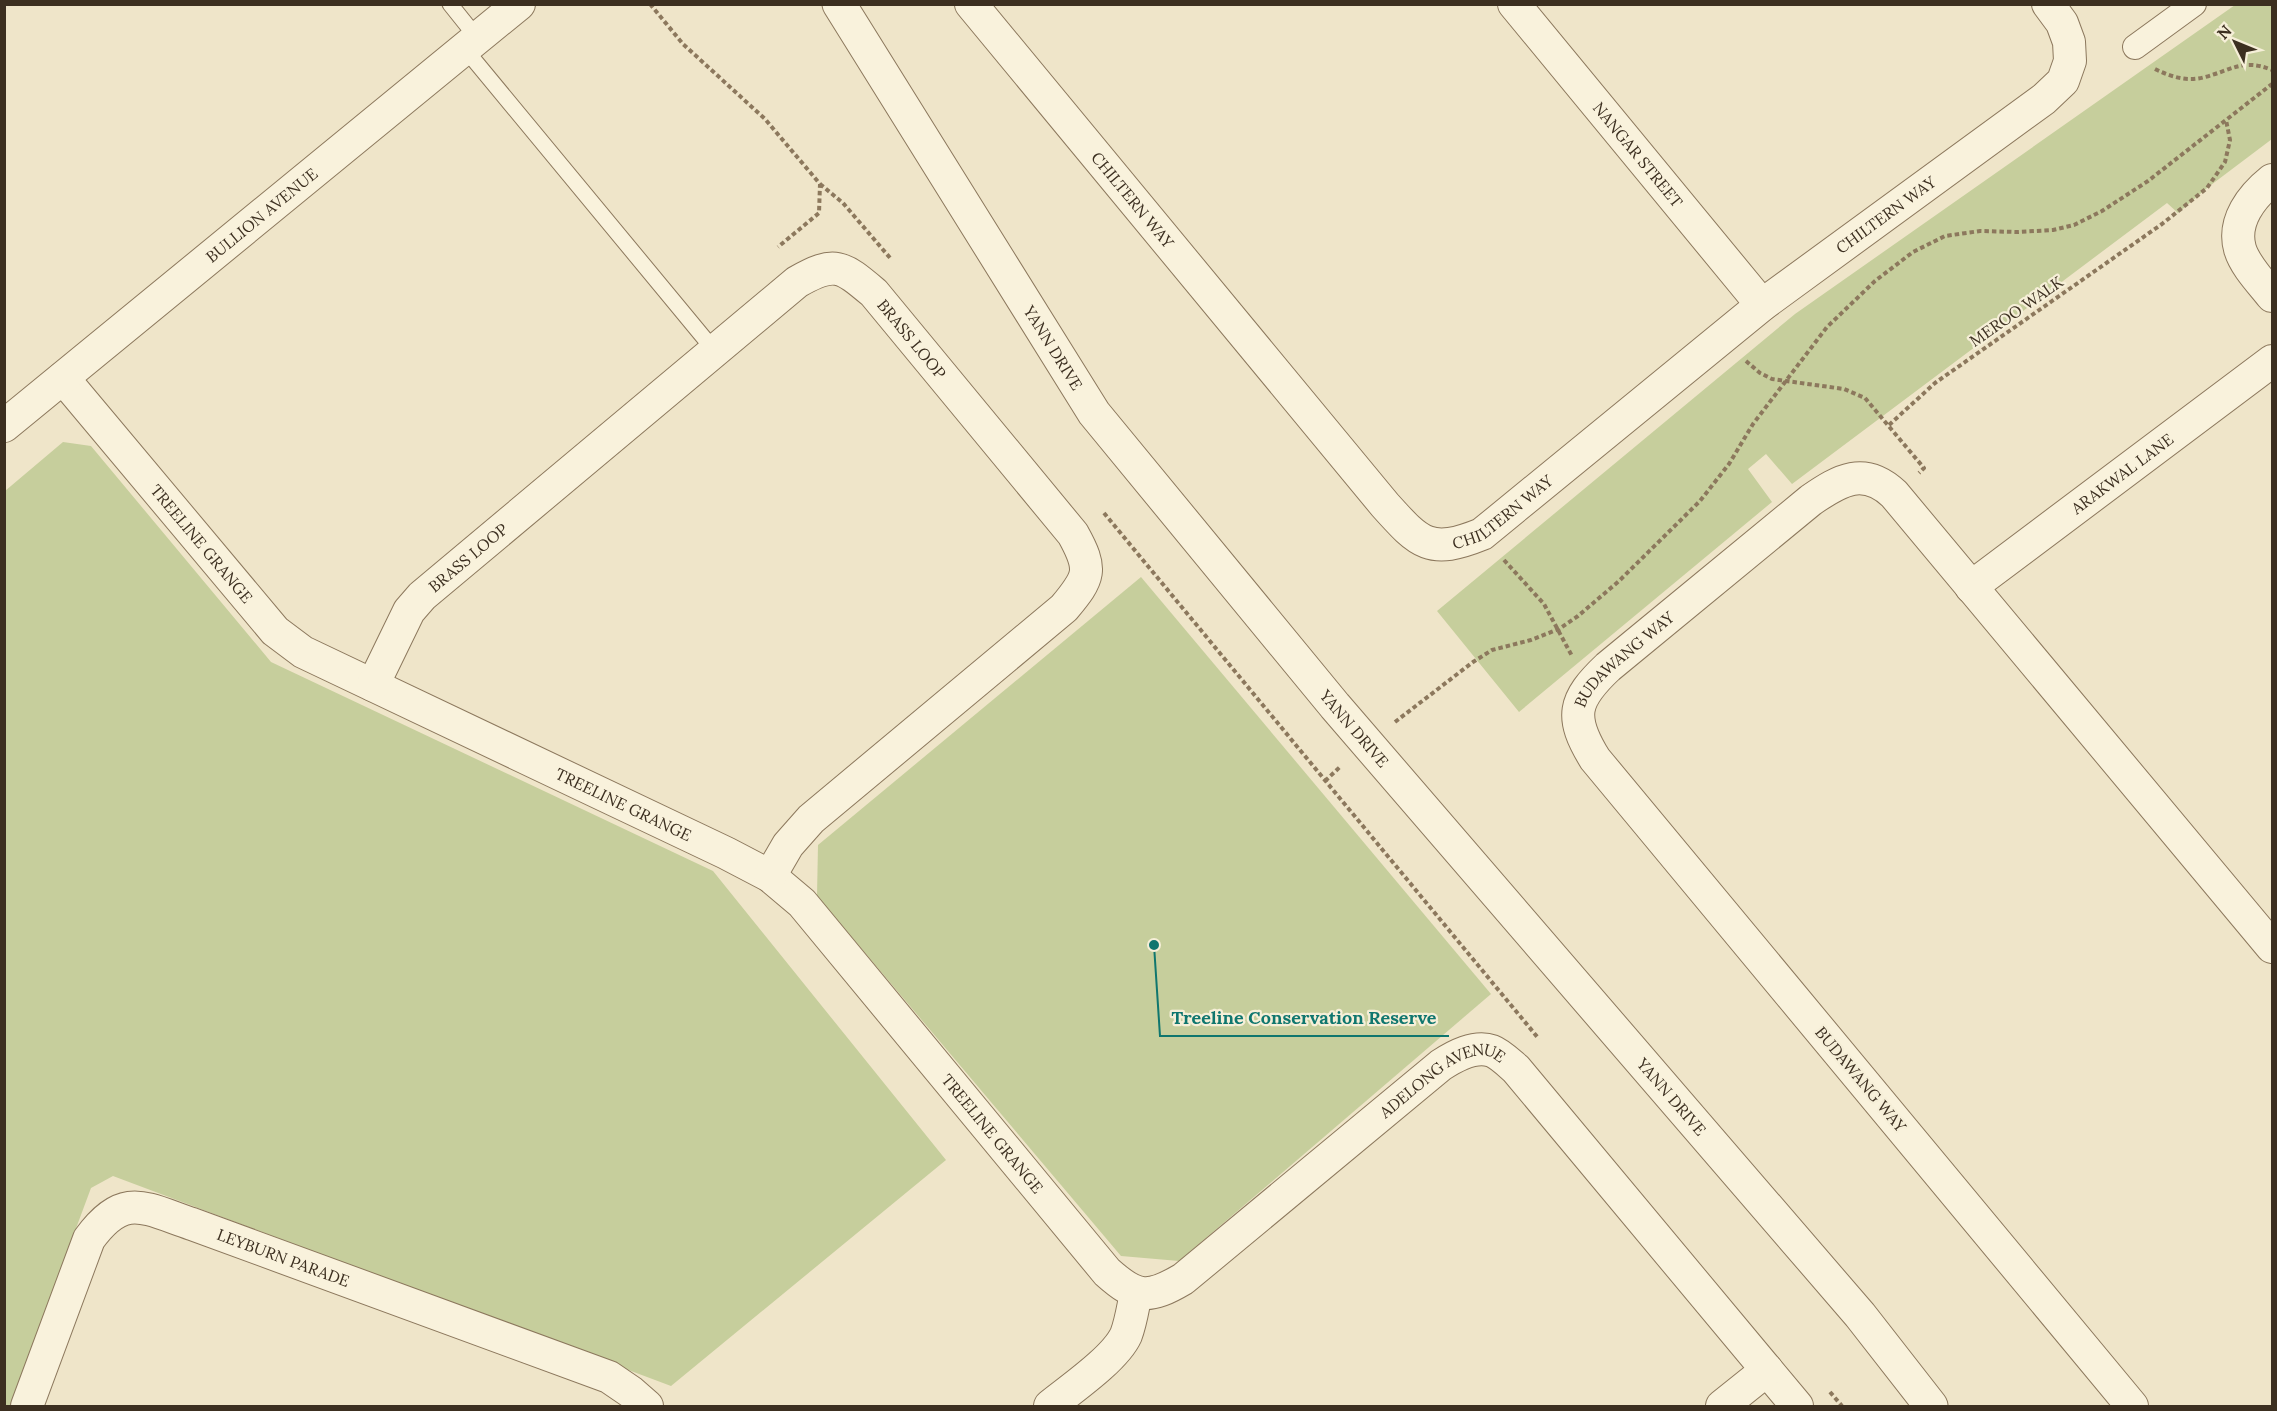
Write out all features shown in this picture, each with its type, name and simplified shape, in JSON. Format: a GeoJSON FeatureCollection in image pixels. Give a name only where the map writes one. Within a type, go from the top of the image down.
{"type":"FeatureCollection","features":[{"type":"Feature","properties":{"kind":"street","name":"BULLION AVENUE"},"geometry":{"type":"LineString","coordinates":[[4,426],[519,4]]}},
{"type":"Feature","properties":{"kind":"street","name":"YANN DRIVE"},"geometry":{"type":"LineString","coordinates":[[839,4],[1094,413],[1366,743],[1860,1315],[1931,1407]]}},
{"type":"Feature","properties":{"kind":"street","name":"CHILTERN WAY"},"geometry":{"type":"LineString","coordinates":[[971,4],[1409,532],[1422,541],[1438,545],[1457,544],[1482,534],[1762,305],[2044,99],[2064,81],[2070,61],[2069,42],[2062,23],[2048,4]]}},
{"type":"Feature","properties":{"kind":"street","name":"NANGAR STREET"},"geometry":{"type":"LineString","coordinates":[[1514,4],[1762,305]]}},
{"type":"Feature","properties":{"kind":"street"},"geometry":{"type":"LineString","coordinates":[[2134,47],[2194,4]]}},
{"type":"Feature","properties":{"kind":"street"},"geometry":{"type":"LineString","coordinates":[[2272,180],[2248,204],[2238,227],[2240,250],[2272,296]]}},
{"type":"Feature","properties":{"kind":"street","name":"BRASS LOOP"},"geometry":{"type":"LineString","coordinates":[[374,685],[409,611],[422,596],[797,282],[817,270],[842,269],[874,293],[1073,534],[1085,556],[1087,574],[1079,591],[1065,608],[811,819],[788,845],[770,876]]}},
{"type":"Feature","properties":{"kind":"street","name":"ARAKWAL LANE"},"geometry":{"type":"LineString","coordinates":[[1971,587],[2272,361]]}},
{"type":"Feature","properties":{"kind":"street","name":"TREELINE GRANGE"},"geometry":{"type":"LineString","coordinates":[[63,378],[275,631],[303,652],[770,876],[802,903],[1107,1272],[1122,1286],[1136,1293]]}},
{"type":"Feature","properties":{"kind":"street","name":"BUDAWANG WAY"},"geometry":{"type":"LineString","coordinates":[[2132,1407],[1595,759],[1584,741],[1578,723],[1578,707],[1592,682],[1811,500],[1836,483],[1858,478],[1873,480],[1886,487],[2272,947]]}},
{"type":"Feature","properties":{"kind":"street","name":"ADELONG AVENUE"},"geometry":{"type":"LineString","coordinates":[[1136,1293],[1149,1294],[1164,1290],[1183,1279],[1441,1065],[1460,1053],[1478,1050],[1492,1051],[1516,1069],[1797,1407]]}},
{"type":"Feature","properties":{"kind":"street","name":"LEYBURN PARADE"},"geometry":{"type":"LineString","coordinates":[[27,1407],[89,1239],[102,1222],[114,1213],[126,1207],[140,1206],[609,1377],[631,1392],[647,1407]]}},
{"type":"Feature","properties":{"kind":"street"},"geometry":{"type":"LineString","coordinates":[[1050,1407],[1110,1356],[1121,1343],[1126,1333],[1136,1293]]}},
{"type":"Feature","properties":{"kind":"street"},"geometry":{"type":"LineString","coordinates":[[1722,1407],[1767,1370]]}},
{"type":"Feature","properties":{"kind":"lane"},"geometry":{"type":"LineString","coordinates":[[450,4],[472,44],[714,350]]}},
{"type":"Feature","properties":{"kind":"path"},"geometry":{"type":"LineString","coordinates":[[650,4],[683,44],[765,119],[820,184],[819,213],[778,247]]}},
{"type":"Feature","properties":{"kind":"path"},"geometry":{"type":"LineString","coordinates":[[2134,47],[2156,70],[2179,79],[2204,78],[2230,67],[2248,64],[2272,70]]}},
{"type":"Feature","properties":{"kind":"path"},"geometry":{"type":"LineString","coordinates":[[1325,782],[1366,743],[1473,662],[1492,650],[1531,640],[1558,629],[1578,616],[1619,581],[1700,501],[1729,464],[1753,424],[1827,327],[1875,281],[1913,252],[1945,236],[1980,231],[2053,230],[2074,225],[2102,212],[2148,181],[2272,84]]}},
{"type":"Feature","properties":{"kind":"path","name":"MEROO WALK"},"geometry":{"type":"LineString","coordinates":[[1785,382],[1844,389],[1864,398],[1889,424],[1935,383],[2162,224],[2207,188],[2225,162],[2230,140],[2226,120]]}},
{"type":"Feature","properties":{"kind":"path"},"geometry":{"type":"LineString","coordinates":[[1723,336],[1740,356],[1761,373],[1785,382]]}},
{"type":"Feature","properties":{"kind":"path"},"geometry":{"type":"LineString","coordinates":[[1482,534],[1544,604],[1571,654],[1592,682]]}},
{"type":"Feature","properties":{"kind":"green space"},"geometry":{"type":"Polygon","coordinates":[[[2235,5],[2272,5],[2272,139],[2178,213],[2167,203],[1792,484],[1766,454],[1748,469],[1772,502],[1519,712],[1437,611],[1795,314],[2235,5]]]}},
{"type":"Feature","properties":{"kind":"green space"},"geometry":{"type":"Polygon","coordinates":[[[63,442],[91,446],[271,662],[713,871],[946,1160],[671,1386],[113,1176],[91,1188],[10,1406],[5,1406],[5,491],[63,442]]]}},
{"type":"Feature","properties":{"kind":"green space"},"geometry":{"type":"Polygon","coordinates":[[[1141,577],[1491,994],[1179,1261],[1121,1256],[817,896],[818,845],[1141,577]]]}},
{"type":"Feature","properties":{"kind":"place","name":"Treeline Conservation Reserve"},"geometry":{"type":"Point","coordinates":[1154,945]}}]}
